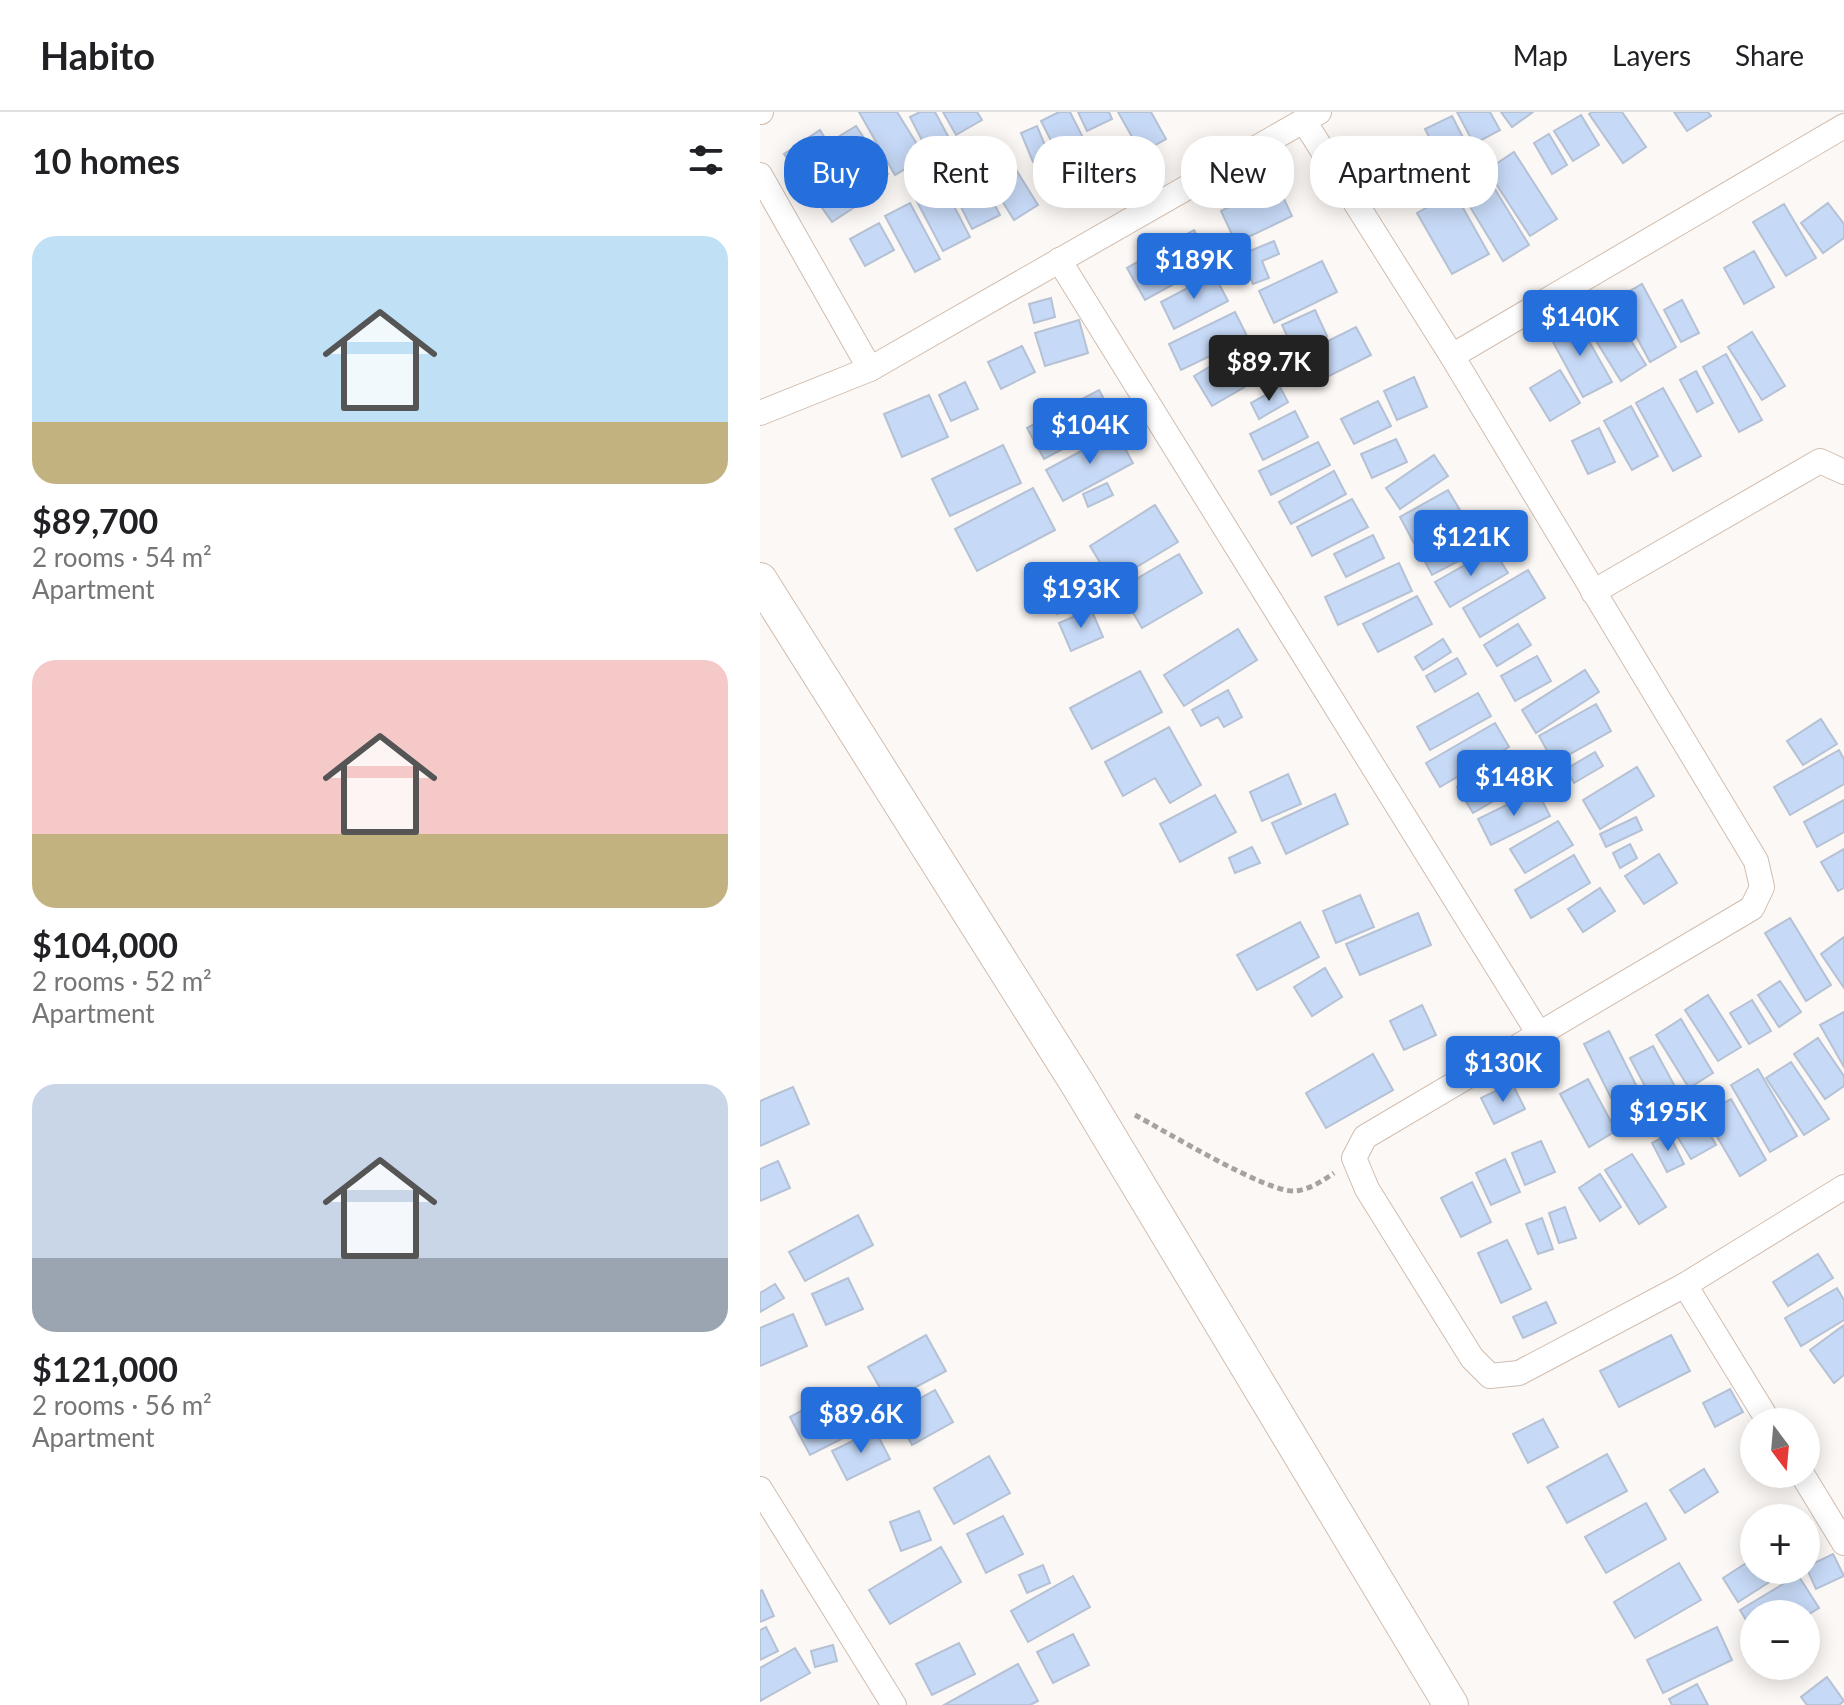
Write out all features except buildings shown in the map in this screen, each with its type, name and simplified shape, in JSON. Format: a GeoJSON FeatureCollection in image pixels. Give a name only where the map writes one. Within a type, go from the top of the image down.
{"type":"FeatureCollection","features":[{"type":"Feature","properties":{"kind":"street"},"geometry":{"type":"LineString","coordinates":[[760,413],[870,369],[1311,117],[1756,861],[1762,887],[1752,908],[1365,1137],[1354,1158],[1367,1189],[1472,1358],[1490,1376],[1519,1373],[1685,1285],[1844,1187]]}},
{"type":"Feature","properties":{"kind":"street"},"geometry":{"type":"LineString","coordinates":[[1452,356],[1844,126]]}},
{"type":"Feature","properties":{"kind":"street"},"geometry":{"type":"LineString","coordinates":[[760,175],[870,369]]}},
{"type":"Feature","properties":{"kind":"street"},"geometry":{"type":"LineString","coordinates":[[1059,260],[1539,1034]]}},
{"type":"Feature","properties":{"kind":"street"},"geometry":{"type":"LineString","coordinates":[[1593,592],[1820,461],[1844,472]]}},
{"type":"Feature","properties":{"kind":"street"},"geometry":{"type":"LineString","coordinates":[[760,580],[1077,1083],[1451,1705]]}},
{"type":"Feature","properties":{"kind":"street"},"geometry":{"type":"LineString","coordinates":[[1685,1285],[1760,1408]]}},
{"type":"Feature","properties":{"kind":"street"},"geometry":{"type":"LineString","coordinates":[[1811,1488],[1844,1543]]}},
{"type":"Feature","properties":{"kind":"street"},"geometry":{"type":"LineString","coordinates":[[760,1489],[894,1705]]}},
{"type":"Feature","properties":{"kind":"path"},"geometry":{"type":"LineString","coordinates":[[1131,1113],[1268,1186],[1296,1191],[1322,1182],[1354,1158]]}}]}
